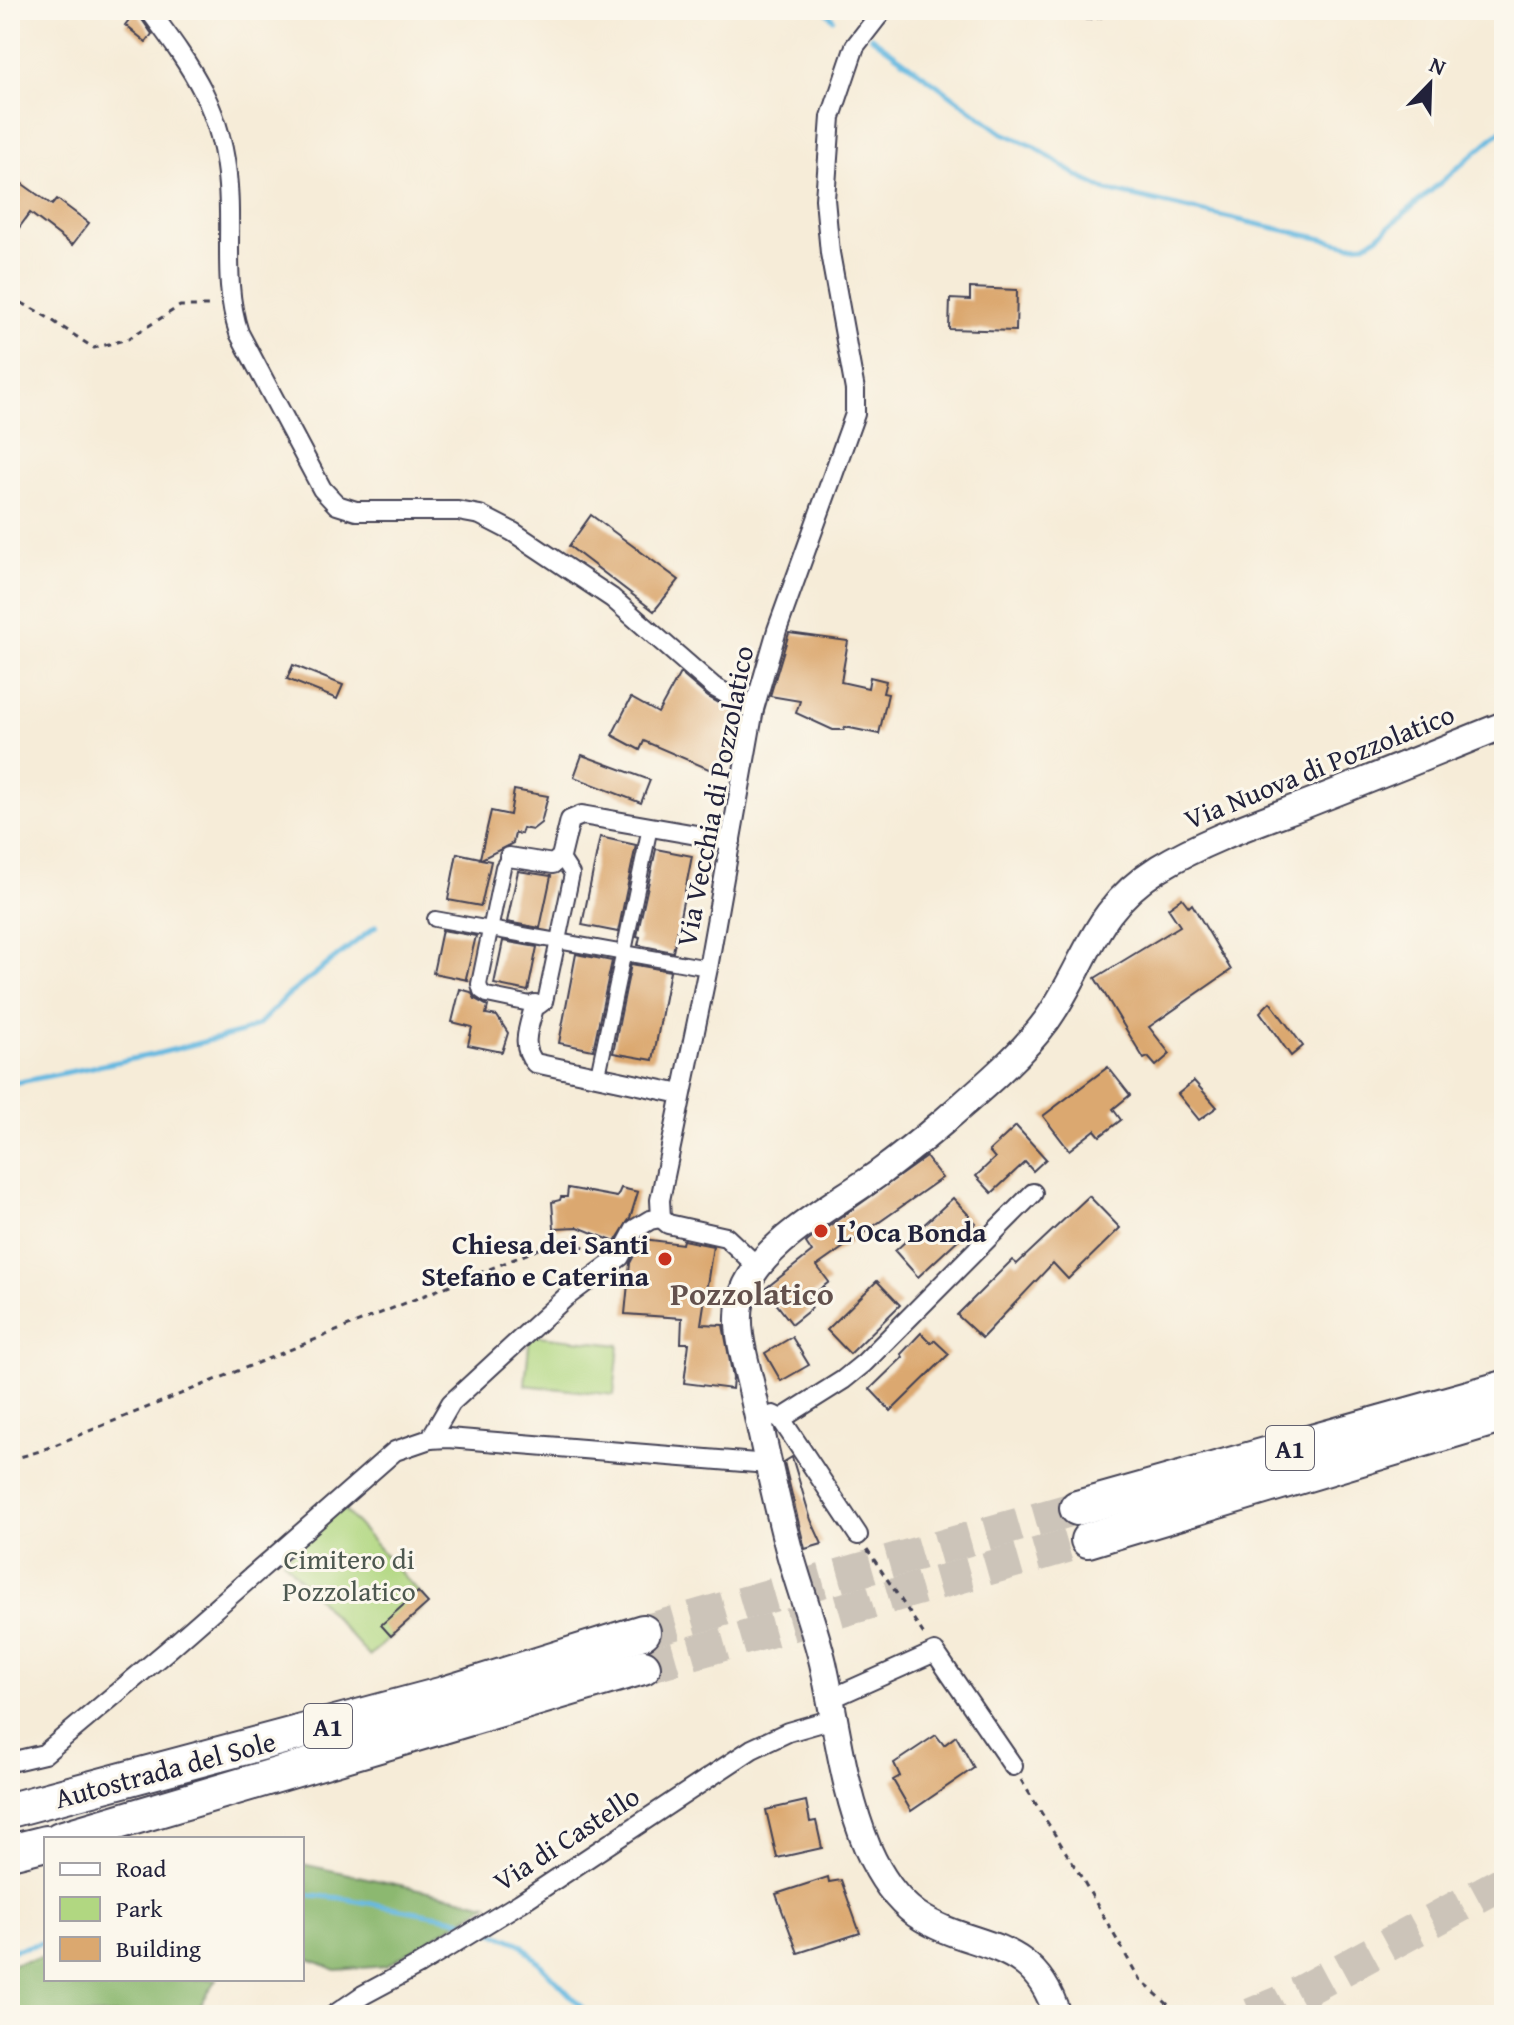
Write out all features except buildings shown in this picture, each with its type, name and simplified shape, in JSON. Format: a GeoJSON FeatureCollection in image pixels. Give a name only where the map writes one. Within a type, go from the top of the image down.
{"type":"FeatureCollection","features":[{"type":"Feature","properties":{"kind":"highway","name":"A1"},"geometry":{"type":"LineString","coordinates":[[1077,1508],[1504,1388]]}},
{"type":"Feature","properties":{"kind":"highway","name":"A1"},"geometry":{"type":"LineString","coordinates":[[1088,1540],[1504,1415]]}},
{"type":"Feature","properties":{"kind":"highway","name":"Autostrada del Sole"},"geometry":{"type":"LineString","coordinates":[[10,1810],[444,1694],[643,1632]]}},
{"type":"Feature","properties":{"kind":"highway","name":"Autostrada del Sole"},"geometry":{"type":"LineString","coordinates":[[67,1837],[643,1667]]}},
{"type":"Feature","properties":{"kind":"highway","name":"Autostrada del Sole"},"geometry":{"type":"LineString","coordinates":[[10,1852],[44,1844]]}},
{"type":"Feature","properties":{"kind":"main road","name":"Via Nuova di Pozzolatico"},"geometry":{"type":"LineString","coordinates":[[758,1267],[797,1231],[913,1147],[1028,1042],[1055,1008],[1100,923],[1125,895],[1159,869],[1224,836],[1504,725]]}},
{"type":"Feature","properties":{"kind":"main road"},"geometry":{"type":"LineString","coordinates":[[758,1267],[741,1301],[739,1319],[770,1418],[768,1464],[823,1665],[846,1783],[859,1826],[875,1865],[892,1891],[919,1915],[934,1923],[993,1944],[1019,1958],[1040,1980],[1057,2015]]}},
{"type":"Feature","properties":{"kind":"street"},"geometry":{"type":"LineString","coordinates":[[149,10],[210,99],[228,184],[230,306],[239,333],[322,489],[337,505],[356,511],[435,510],[480,515],[513,532],[612,598],[714,687],[754,709]]}},
{"type":"Feature","properties":{"kind":"street","name":"Via Vecchia di Pozzolatico"},"geometry":{"type":"LineString","coordinates":[[661,1218],[660,1200],[708,968],[754,709],[777,630],[855,414],[855,390],[830,253],[825,199],[831,117],[855,46],[883,10]]}},
{"type":"Feature","properties":{"kind":"street"},"geometry":{"type":"LineString","coordinates":[[561,857],[572,874],[545,1002],[540,1006],[487,995],[481,991],[479,984],[503,867],[509,857],[553,864],[561,857],[570,820],[582,815],[731,841]]}},
{"type":"Feature","properties":{"kind":"street"},"geometry":{"type":"LineString","coordinates":[[598,1075],[650,827]]}},
{"type":"Feature","properties":{"kind":"street"},"geometry":{"type":"LineString","coordinates":[[435,919],[708,968]]}},
{"type":"Feature","properties":{"kind":"street"},"geometry":{"type":"LineString","coordinates":[[535,1004],[525,1044],[528,1056],[535,1063],[681,1094]]}},
{"type":"Feature","properties":{"kind":"street"},"geometry":{"type":"LineString","coordinates":[[858,1535],[770,1418],[843,1380],[864,1363],[1033,1193]]}},
{"type":"Feature","properties":{"kind":"street"},"geometry":{"type":"LineString","coordinates":[[430,1439],[451,1403],[566,1297],[620,1257],[635,1229],[650,1220],[661,1218],[676,1228],[726,1237],[758,1267]]}},
{"type":"Feature","properties":{"kind":"street"},"geometry":{"type":"LineString","coordinates":[[10,1762],[44,1754],[395,1451],[430,1439],[471,1439],[768,1464]]}},
{"type":"Feature","properties":{"kind":"street"},"geometry":{"type":"LineString","coordinates":[[935,1652],[1013,1766]]}},
{"type":"Feature","properties":{"kind":"street","name":"Via di Castello"},"geometry":{"type":"LineString","coordinates":[[334,2015],[520,1903],[752,1749],[935,1652]]}},
{"type":"Feature","properties":{"kind":"path"},"geometry":{"type":"LineString","coordinates":[[1063,10],[1074,18],[1096,21],[1119,10]]}},
{"type":"Feature","properties":{"kind":"path"},"geometry":{"type":"LineString","coordinates":[[10,300],[28,304],[94,348],[128,339],[180,306],[230,306]]}},
{"type":"Feature","properties":{"kind":"path"},"geometry":{"type":"LineString","coordinates":[[10,1460],[40,1451],[561,1240],[620,1257]]}},
{"type":"Feature","properties":{"kind":"path"},"geometry":{"type":"LineString","coordinates":[[858,1535],[935,1652]]}},
{"type":"Feature","properties":{"kind":"path"},"geometry":{"type":"LineString","coordinates":[[1013,1766],[1140,1980],[1180,2015]]}},
{"type":"Feature","properties":{"kind":"green space"},"geometry":{"type":"Polygon","coordinates":[[[530,1335],[619,1345],[614,1395],[525,1385],[530,1335]]]}},
{"type":"Feature","properties":{"kind":"green space","name":"Cimitero di Pozzolatico"},"geometry":{"type":"Polygon","coordinates":[[[342,1507],[428,1603],[369,1656],[283,1560],[342,1507]]]}},
{"type":"Feature","properties":{"kind":"green space"},"geometry":{"type":"Polygon","coordinates":[[[304,1864],[488,1904],[386,1966],[336,1970],[304,1957],[304,1864]]]}},
{"type":"Feature","properties":{"kind":"green space"},"geometry":{"type":"Polygon","coordinates":[[[44,1957],[44,1981],[216,1981],[194,2015],[10,2015],[10,1964],[44,1957]]]}},
{"type":"Feature","properties":{"kind":"waterway"},"geometry":{"type":"LineString","coordinates":[[825,10],[833,19]]}},
{"type":"Feature","properties":{"kind":"waterway"},"geometry":{"type":"LineString","coordinates":[[871,37],[1003,133],[1035,147],[1079,177],[1106,190],[1350,245],[1365,244],[1377,237],[1504,128]]}},
{"type":"Feature","properties":{"kind":"waterway"},"geometry":{"type":"LineString","coordinates":[[10,1084],[156,1054],[242,1032],[258,1025],[287,996],[376,926]]}},
{"type":"Feature","properties":{"kind":"waterway"},"geometry":{"type":"LineString","coordinates":[[304,1894],[341,1898],[474,1925]]}},
{"type":"Feature","properties":{"kind":"waterway"},"geometry":{"type":"LineString","coordinates":[[487,1930],[521,1944],[589,2015]]}},
{"type":"Feature","properties":{"kind":"waterway"},"geometry":{"type":"LineString","coordinates":[[10,1951],[44,1942]]}},
{"type":"Feature","properties":{"kind":"tunnel"},"geometry":{"type":"LineString","coordinates":[[643,1632],[1077,1508]]}},
{"type":"Feature","properties":{"kind":"tunnel"},"geometry":{"type":"LineString","coordinates":[[643,1667],[1088,1540]]}},
{"type":"Feature","properties":{"kind":"tunnel"},"geometry":{"type":"LineString","coordinates":[[1251,2015],[1280,2003],[1504,1882]]}},
{"type":"Feature","properties":{"kind":"place","name":"L’Oca Bonda"},"geometry":{"type":"Point","coordinates":[821,1231]}},
{"type":"Feature","properties":{"kind":"place","name":"Chiesa dei Santi Stefano e Caterina"},"geometry":{"type":"Point","coordinates":[665,1259]}},
{"type":"Feature","properties":{"kind":"district","name":"Pozzolatico"},"geometry":{"type":"Point","coordinates":[752,1293]}}]}
